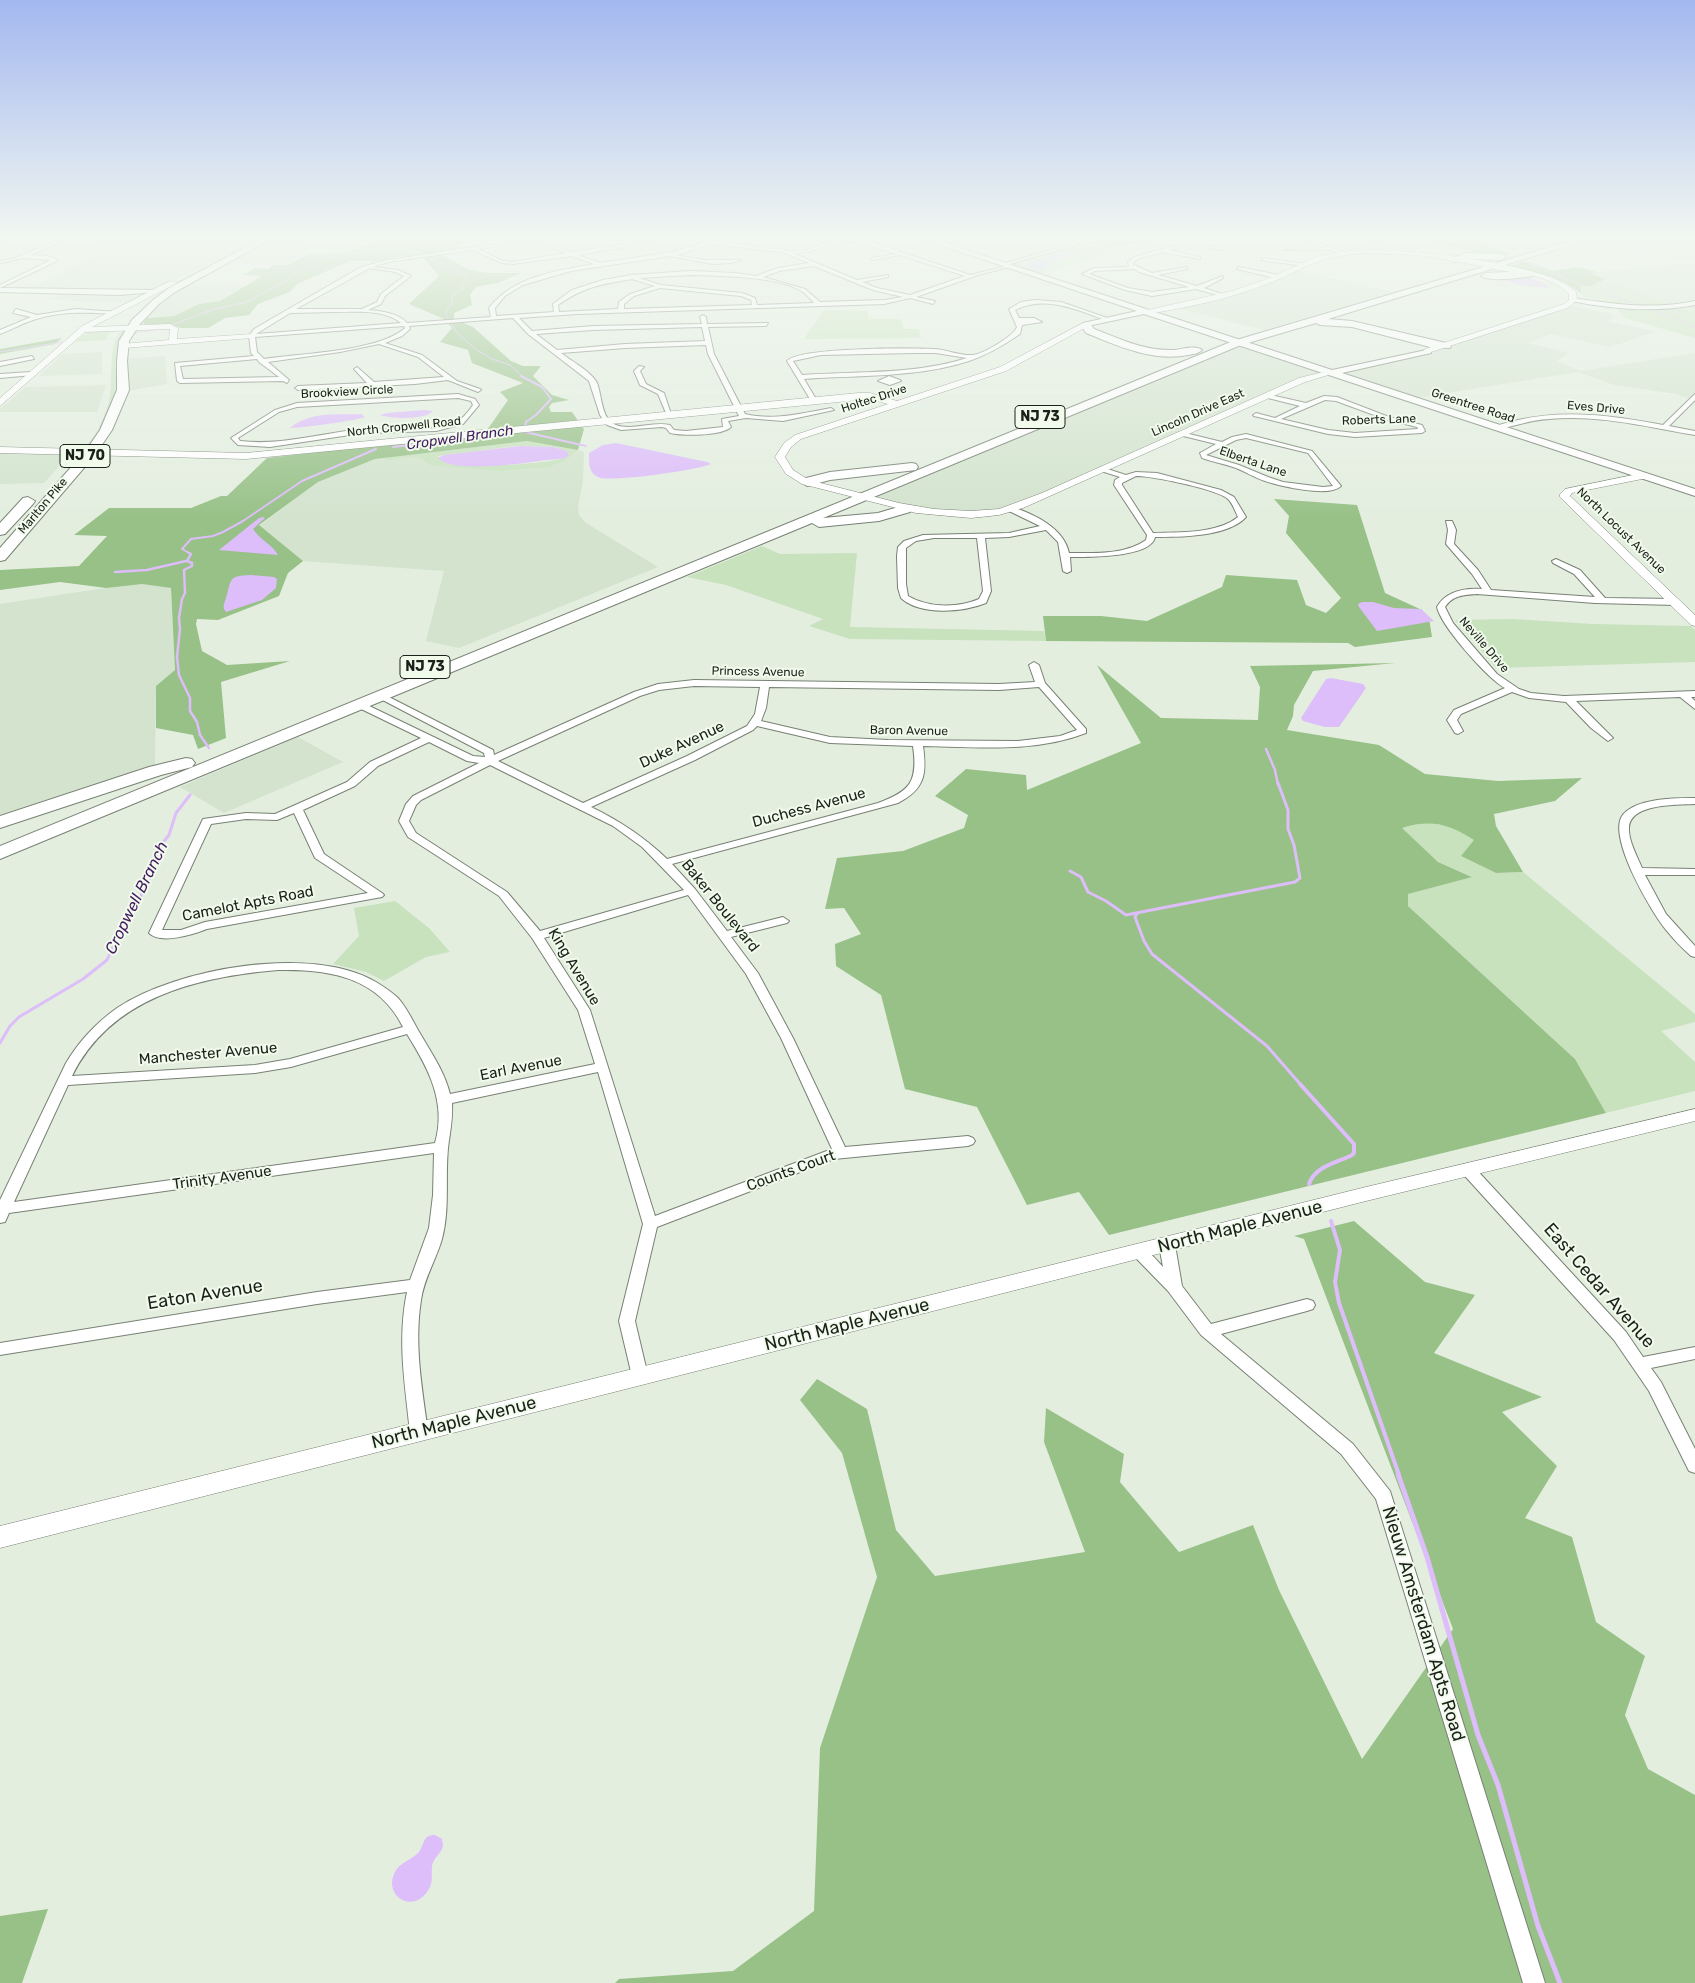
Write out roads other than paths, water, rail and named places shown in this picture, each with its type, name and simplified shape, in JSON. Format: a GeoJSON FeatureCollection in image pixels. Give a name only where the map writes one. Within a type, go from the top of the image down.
{"type":"FeatureCollection","features":[{"type":"Feature","properties":{"kind":"highway","name":"Marlton Pike"},"geometry":{"type":"LineString","coordinates":[[0,557],[91,452],[110,422],[123,390],[125,346],[126,336],[129,333]]}},
{"type":"Feature","properties":{"kind":"highway"},"geometry":{"type":"LineString","coordinates":[[1089,333],[1157,354],[1177,354],[1210,348]]}},
{"type":"Feature","properties":{"kind":"highway","name":"NJ 73"},"geometry":{"type":"LineString","coordinates":[[0,841],[1233,342],[1265,333]]}},
{"type":"Feature","properties":{"kind":"highway","name":"NJ 73"},"geometry":{"type":"LineString","coordinates":[[0,854],[49,832],[765,537],[920,466],[1210,348],[1268,333]]}},
{"type":"Feature","properties":{"kind":"highway"},"geometry":{"type":"LineString","coordinates":[[1382,333],[1446,346]]}},
{"type":"Feature","properties":{"kind":"highway"},"geometry":{"type":"LineString","coordinates":[[1419,341],[1428,346],[1428,351]]}},
{"type":"Feature","properties":{"kind":"highway","name":"Marlton Pike"},"geometry":{"type":"LineString","coordinates":[[62,463],[82,440]]}},
{"type":"Feature","properties":{"kind":"highway"},"geometry":{"type":"LineString","coordinates":[[807,482],[830,476],[920,466]]}},
{"type":"Feature","properties":{"kind":"highway","name":"Marlton Pike"},"geometry":{"type":"LineString","coordinates":[[0,531],[36,492]]}},
{"type":"Feature","properties":{"kind":"highway"},"geometry":{"type":"LineString","coordinates":[[765,537],[802,526],[888,516],[905,509]]}},
{"type":"Feature","properties":{"kind":"highway"},"geometry":{"type":"LineString","coordinates":[[360,705],[362,699],[367,696],[423,673],[427,669],[426,667]]}},
{"type":"Feature","properties":{"kind":"highway"},"geometry":{"type":"LineString","coordinates":[[0,822],[155,771],[202,759]]}},
{"type":"Feature","properties":{"kind":"main road","name":"Greentree Road"},"geometry":{"type":"LineString","coordinates":[[1205,333],[1695,493]]}},
{"type":"Feature","properties":{"kind":"main road","name":"Lincoln Drive East"},"geometry":{"type":"LineString","coordinates":[[1331,373],[1428,351]]}},
{"type":"Feature","properties":{"kind":"street"},"geometry":{"type":"LineString","coordinates":[[0,402],[80,333]]}},
{"type":"Feature","properties":{"kind":"street"},"geometry":{"type":"LineString","coordinates":[[109,333],[114,333]]}},
{"type":"Feature","properties":{"kind":"street"},"geometry":{"type":"LineString","coordinates":[[173,342],[174,333]]}},
{"type":"Feature","properties":{"kind":"street"},"geometry":{"type":"LineString","coordinates":[[253,333],[254,353],[284,379],[298,388],[450,378]]}},
{"type":"Feature","properties":{"kind":"street"},"geometry":{"type":"LineString","coordinates":[[125,346],[297,333]]}},
{"type":"Feature","properties":{"kind":"street"},"geometry":{"type":"LineString","coordinates":[[284,379],[180,381],[177,364],[260,359],[380,343],[405,333]]}},
{"type":"Feature","properties":{"kind":"street"},"geometry":{"type":"LineString","coordinates":[[530,333],[536,333]]}},
{"type":"Feature","properties":{"kind":"street"},"geometry":{"type":"LineString","coordinates":[[530,333],[592,380],[608,424],[622,427],[666,425],[672,432],[682,434],[725,429],[728,427],[724,420],[744,416],[793,418],[831,410]]}},
{"type":"Feature","properties":{"kind":"street"},"geometry":{"type":"LineString","coordinates":[[705,333],[707,343],[744,416]]}},
{"type":"Feature","properties":{"kind":"street"},"geometry":{"type":"LineString","coordinates":[[799,377],[888,375],[938,368],[957,364],[974,357],[1018,333]]}},
{"type":"Feature","properties":{"kind":"street","name":"Holtec Drive"},"geometry":{"type":"LineString","coordinates":[[856,496],[807,482],[794,476],[783,465],[780,457],[787,445],[813,431],[1004,369],[1068,333]]}},
{"type":"Feature","properties":{"kind":"street","name":"Lincoln Drive East"},"geometry":{"type":"LineString","coordinates":[[1428,351],[1486,333]]}},
{"type":"Feature","properties":{"kind":"street"},"geometry":{"type":"LineString","coordinates":[[380,343],[420,356],[450,378],[478,390]]}},
{"type":"Feature","properties":{"kind":"street"},"geometry":{"type":"LineString","coordinates":[[556,352],[616,346],[707,343]]}},
{"type":"Feature","properties":{"kind":"street"},"geometry":{"type":"LineString","coordinates":[[813,399],[786,357],[922,351],[974,357]]}},
{"type":"Feature","properties":{"kind":"street"},"geometry":{"type":"LineString","coordinates":[[0,365],[32,358]]}},
{"type":"Feature","properties":{"kind":"street"},"geometry":{"type":"LineString","coordinates":[[0,365],[18,366]]}},
{"type":"Feature","properties":{"kind":"street"},"geometry":{"type":"LineString","coordinates":[[641,367],[638,371],[643,385],[661,393],[669,413]]}},
{"type":"Feature","properties":{"kind":"street"},"geometry":{"type":"LineString","coordinates":[[357,369],[372,384]]}},
{"type":"Feature","properties":{"kind":"street","name":"Lincoln Drive East"},"geometry":{"type":"LineString","coordinates":[[856,496],[905,509],[955,515],[993,513],[1012,509],[1302,380],[1331,373]]}},
{"type":"Feature","properties":{"kind":"street"},"geometry":{"type":"LineString","coordinates":[[0,376],[31,374]]}},
{"type":"Feature","properties":{"kind":"street"},"geometry":{"type":"LineString","coordinates":[[298,388],[300,396]]}},
{"type":"Feature","properties":{"kind":"street","name":"Brookview Circle"},"geometry":{"type":"LineString","coordinates":[[458,396],[469,398],[476,403],[466,420],[457,425],[438,429],[373,431],[275,445],[248,445],[238,443],[234,438],[277,411],[297,405],[458,396]]}},
{"type":"Feature","properties":{"kind":"street","name":"North Cropwell Road"},"geometry":{"type":"LineString","coordinates":[[0,450],[246,456],[813,399],[870,396],[898,404]]}},
{"type":"Feature","properties":{"kind":"street","name":"Roberts Lane"},"geometry":{"type":"LineString","coordinates":[[1266,396],[1305,405]]}},
{"type":"Feature","properties":{"kind":"street"},"geometry":{"type":"LineString","coordinates":[[1664,428],[1695,396]]}},
{"type":"Feature","properties":{"kind":"street","name":"Roberts Lane"},"geometry":{"type":"LineString","coordinates":[[1324,398],[1337,399],[1387,418],[1420,426],[1422,431],[1355,435],[1328,432],[1276,420],[1283,415],[1324,398]]}},
{"type":"Feature","properties":{"kind":"street"},"geometry":{"type":"LineString","coordinates":[[1256,415],[1276,420]]}},
{"type":"Feature","properties":{"kind":"street","name":"Eves Drive"},"geometry":{"type":"LineString","coordinates":[[1496,428],[1540,418],[1566,416],[1607,418],[1695,434]]}},
{"type":"Feature","properties":{"kind":"street"},"geometry":{"type":"LineString","coordinates":[[373,431],[377,440],[382,442],[384,439],[382,430]]}},
{"type":"Feature","properties":{"kind":"street","name":"Elberta Lane"},"geometry":{"type":"LineString","coordinates":[[1181,434],[1223,444],[1238,437],[1246,436],[1306,451],[1314,456],[1336,486],[1333,489],[1323,489],[1276,483],[1237,466],[1203,456],[1204,453],[1223,444]]}},
{"type":"Feature","properties":{"kind":"street"},"geometry":{"type":"LineString","coordinates":[[1104,469],[1126,477]]}},
{"type":"Feature","properties":{"kind":"street"},"geometry":{"type":"LineString","coordinates":[[1064,555],[1107,554],[1145,545],[1152,539],[1118,485],[1118,482],[1126,477],[1142,474],[1162,476],[1219,492],[1232,498],[1242,517],[1234,524],[1191,534],[1151,535]]}},
{"type":"Feature","properties":{"kind":"street","name":"North Locust Avenue"},"geometry":{"type":"LineString","coordinates":[[1643,476],[1570,491],[1565,497],[1694,620]]}},
{"type":"Feature","properties":{"kind":"street"},"geometry":{"type":"LineString","coordinates":[[1012,509],[1047,527],[1062,541],[1067,570]]}},
{"type":"Feature","properties":{"kind":"street"},"geometry":{"type":"LineString","coordinates":[[1449,523],[1452,530],[1450,544],[1475,572],[1488,591]]}},
{"type":"Feature","properties":{"kind":"street"},"geometry":{"type":"LineString","coordinates":[[981,536],[987,591],[982,601],[964,607],[931,606],[918,604],[905,598],[901,581],[901,550],[904,544],[928,537],[1016,534],[1047,527]]}},
{"type":"Feature","properties":{"kind":"street"},"geometry":{"type":"LineString","coordinates":[[1556,561],[1577,572],[1602,600]]}},
{"type":"Feature","properties":{"kind":"street","name":"Neville Drive"},"geometry":{"type":"LineString","coordinates":[[1675,602],[1602,600],[1488,591],[1454,595],[1445,600],[1442,611],[1446,619],[1484,667],[1500,683],[1510,689],[1534,696],[1569,699],[1695,694]]}},
{"type":"Feature","properties":{"kind":"street"},"geometry":{"type":"LineString","coordinates":[[1034,665],[1041,684]]}},
{"type":"Feature","properties":{"kind":"street","name":"Princess Avenue"},"geometry":{"type":"LineString","coordinates":[[490,761],[637,694],[658,687],[694,683],[999,687],[1041,684]]}},
{"type":"Feature","properties":{"kind":"street","name":"Baron Avenue"},"geometry":{"type":"LineString","coordinates":[[755,724],[836,741],[918,744],[1008,745],[1064,738],[1083,731],[1041,684]]}},
{"type":"Feature","properties":{"kind":"street"},"geometry":{"type":"LineString","coordinates":[[755,724],[761,714],[765,685]]}},
{"type":"Feature","properties":{"kind":"street"},"geometry":{"type":"LineString","coordinates":[[1458,731],[1452,720],[1457,712],[1510,689]]}},
{"type":"Feature","properties":{"kind":"street"},"geometry":{"type":"LineString","coordinates":[[1682,694],[1695,706]]}},
{"type":"Feature","properties":{"kind":"street","name":"Baker Boulevard"},"geometry":{"type":"LineString","coordinates":[[380,696],[489,752],[490,761]]}},
{"type":"Feature","properties":{"kind":"street"},"geometry":{"type":"LineString","coordinates":[[1569,699],[1608,738]]}},
{"type":"Feature","properties":{"kind":"street","name":"Baker Boulevard"},"geometry":{"type":"LineString","coordinates":[[360,705],[471,759],[490,761],[583,807],[628,831],[664,863],[691,891],[752,973],[770,1005],[841,1152]]}},
{"type":"Feature","properties":{"kind":"street","name":"Duke Avenue"},"geometry":{"type":"LineString","coordinates":[[583,807],[736,736],[755,724]]}},
{"type":"Feature","properties":{"kind":"street","name":"Camelot Apts Road"},"geometry":{"type":"LineString","coordinates":[[297,809],[319,856],[378,895],[205,926],[182,934],[155,933],[207,822],[246,816],[277,817],[351,784],[374,764],[443,728]]}},
{"type":"Feature","properties":{"kind":"street","name":"Duchess Avenue"},"geometry":{"type":"LineString","coordinates":[[664,863],[902,798],[914,788],[920,777],[921,762],[918,744]]}},
{"type":"Feature","properties":{"kind":"street","name":"King Avenue"},"geometry":{"type":"LineString","coordinates":[[490,761],[416,798],[411,804],[404,821],[412,835],[503,894],[537,936],[584,1010],[650,1224]]}},
{"type":"Feature","properties":{"kind":"street"},"geometry":{"type":"LineString","coordinates":[[1695,801],[1650,805],[1641,808],[1628,815],[1624,820],[1623,832],[1638,871],[1662,918],[1675,934],[1695,953]]}},
{"type":"Feature","properties":{"kind":"street"},"geometry":{"type":"LineString","coordinates":[[1638,871],[1695,872]]}},
{"type":"Feature","properties":{"kind":"street"},"geometry":{"type":"LineString","coordinates":[[537,936],[691,891]]}},
{"type":"Feature","properties":{"kind":"street"},"geometry":{"type":"LineString","coordinates":[[724,935],[783,921]]}},
{"type":"Feature","properties":{"kind":"street"},"geometry":{"type":"LineString","coordinates":[[2,1213],[30,1148],[80,1050],[100,1028],[125,1009],[152,994],[194,979],[238,971],[280,966],[321,968],[354,976],[382,991],[395,1002],[428,1057],[441,1084],[444,1100],[445,1124],[441,1147],[437,1224],[413,1298],[410,1328],[419,1432]]}},
{"type":"Feature","properties":{"kind":"street","name":"Manchester Avenue"},"geometry":{"type":"LineString","coordinates":[[64,1081],[255,1069],[291,1063],[411,1029]]}},
{"type":"Feature","properties":{"kind":"street","name":"Earl Avenue"},"geometry":{"type":"LineString","coordinates":[[444,1100],[603,1067]]}},
{"type":"Feature","properties":{"kind":"street","name":"North Maple Avenue"},"geometry":{"type":"LineString","coordinates":[[0,1537],[1695,1114]]}},
{"type":"Feature","properties":{"kind":"street","name":"Counts Court"},"geometry":{"type":"LineString","coordinates":[[650,1224],[819,1158],[841,1152],[968,1141]]}},
{"type":"Feature","properties":{"kind":"street","name":"Trinity Avenue"},"geometry":{"type":"LineString","coordinates":[[2,1213],[441,1147]]}},
{"type":"Feature","properties":{"kind":"street","name":"East Cedar Avenue"},"geometry":{"type":"LineString","coordinates":[[1470,1171],[1614,1330],[1641,1364],[1656,1387],[1695,1466]]}},
{"type":"Feature","properties":{"kind":"street"},"geometry":{"type":"LineString","coordinates":[[640,1376],[627,1321],[650,1224]]}},
{"type":"Feature","properties":{"kind":"street"},"geometry":{"type":"LineString","coordinates":[[1167,1245],[1174,1287]]}},
{"type":"Feature","properties":{"kind":"street","name":"Nieuw Amsterdam Apts Road"},"geometry":{"type":"LineString","coordinates":[[1138,1252],[1174,1287],[1207,1331],[1347,1450],[1384,1496],[1534,1983]]}},
{"type":"Feature","properties":{"kind":"street","name":"Eaton Avenue"},"geometry":{"type":"LineString","coordinates":[[0,1349],[318,1298],[417,1285]]}},
{"type":"Feature","properties":{"kind":"street"},"geometry":{"type":"LineString","coordinates":[[1207,1331],[1307,1305]]}},
{"type":"Feature","properties":{"kind":"street"},"geometry":{"type":"LineString","coordinates":[[1641,1364],[1695,1353]]}},
{"type":"Feature","properties":{"kind":"waterway","name":"Cropwell Branch"},"geometry":{"type":"LineString","coordinates":[[457,333],[477,350],[492,359],[510,365],[523,377]]}},
{"type":"Feature","properties":{"kind":"waterway"},"geometry":{"type":"LineString","coordinates":[[0,352],[62,342]]}},
{"type":"Feature","properties":{"kind":"waterway","name":"Cropwell Branch"},"geometry":{"type":"LineString","coordinates":[[521,376],[542,387],[551,399],[536,415],[526,422],[525,426]]}},
{"type":"Feature","properties":{"kind":"waterway"},"geometry":{"type":"LineString","coordinates":[[525,432],[586,446]]}},
{"type":"Feature","properties":{"kind":"waterway","name":"Cropwell Branch"},"geometry":{"type":"LineString","coordinates":[[393,447],[491,435]]}},
{"type":"Feature","properties":{"kind":"waterway","name":"Cropwell Branch"},"geometry":{"type":"LineString","coordinates":[[191,554],[182,549],[191,539],[213,536],[223,532],[243,521],[302,481],[376,449]]}},
{"type":"Feature","properties":{"kind":"waterway","name":"Cropwell Branch"},"geometry":{"type":"LineString","coordinates":[[191,554],[187,561],[192,563],[192,566],[184,570],[185,593],[182,599],[179,618],[180,629],[177,657],[179,675],[190,698],[190,711],[197,722],[200,735],[209,748]]}},
{"type":"Feature","properties":{"kind":"waterway"},"geometry":{"type":"LineString","coordinates":[[115,572],[147,570],[186,561]]}},
{"type":"Feature","properties":{"kind":"waterway"},"geometry":{"type":"LineString","coordinates":[[1266,749],[1275,770],[1278,785]]}},
{"type":"Feature","properties":{"kind":"waterway"},"geometry":{"type":"LineString","coordinates":[[1070,871],[1081,877],[1088,892],[1106,901],[1126,915],[1295,882],[1300,878],[1294,845],[1288,829],[1288,810],[1278,783]]}},
{"type":"Feature","properties":{"kind":"waterway","name":"Cropwell Branch"},"geometry":{"type":"LineString","coordinates":[[0,1043],[10,1026],[19,1017],[83,979],[107,960],[122,927],[139,901],[145,884],[150,878],[151,866],[157,858],[161,845],[169,835],[176,813],[190,795]]}},
{"type":"Feature","properties":{"kind":"waterway"},"geometry":{"type":"LineString","coordinates":[[1137,914],[1135,917],[1144,941],[1152,954],[1267,1046],[1301,1085]]}},
{"type":"Feature","properties":{"kind":"waterway"},"geometry":{"type":"LineString","coordinates":[[1300,1084],[1354,1144],[1354,1153],[1352,1155],[1321,1169],[1309,1184]]}},
{"type":"Feature","properties":{"kind":"waterway"},"geometry":{"type":"LineString","coordinates":[[1331,1221],[1340,1250],[1335,1282],[1339,1303],[1399,1475]]}},
{"type":"Feature","properties":{"kind":"waterway"},"geometry":{"type":"LineString","coordinates":[[1398,1474],[1427,1557],[1478,1735],[1498,1785],[1538,1926],[1560,1983]]}}]}
